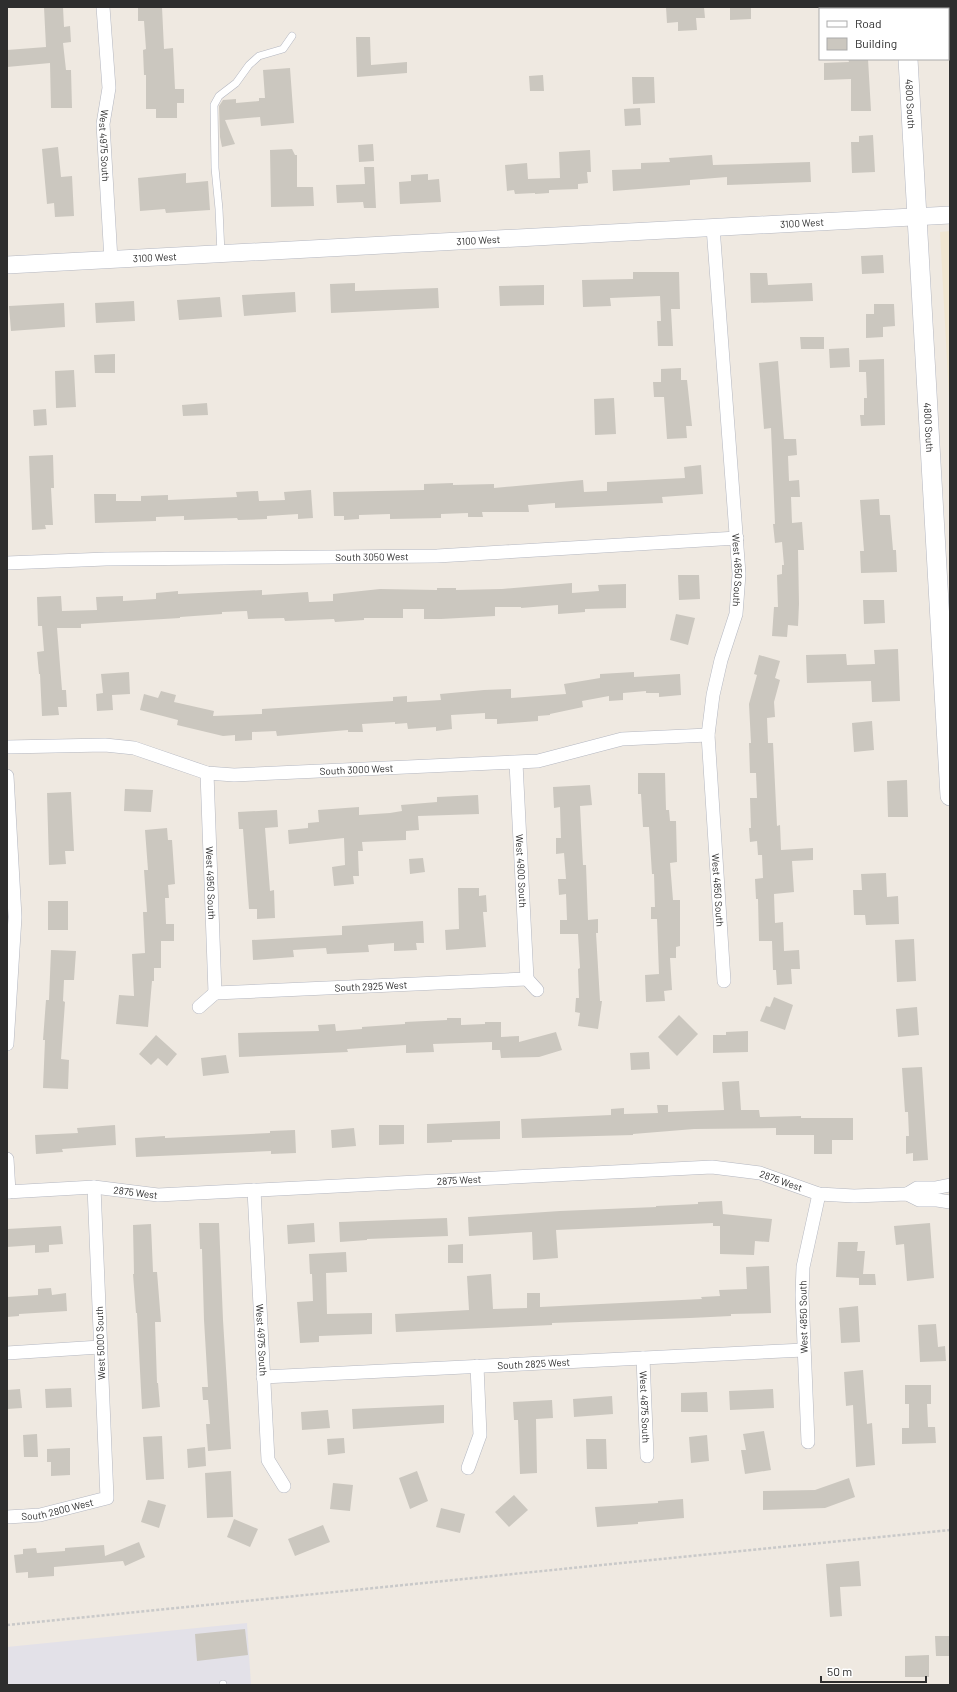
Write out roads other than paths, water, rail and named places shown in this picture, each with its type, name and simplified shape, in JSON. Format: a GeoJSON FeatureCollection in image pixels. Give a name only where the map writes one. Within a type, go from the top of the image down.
{"type":"FeatureCollection","features":[{"type":"Feature","properties":{"kind":"main road","name":"4800 South"},"geometry":{"type":"LineString","coordinates":[[908,60],[946,663],[950,796]]}},
{"type":"Feature","properties":{"kind":"street","name":"West 4975 South"},"geometry":{"type":"LineString","coordinates":[[103,7],[109,88],[103,124],[111,260]]}},
{"type":"Feature","properties":{"kind":"street","name":"3100 West"},"geometry":{"type":"LineString","coordinates":[[7,265],[950,215]]}},
{"type":"Feature","properties":{"kind":"street","name":"West 4850 South"},"geometry":{"type":"LineString","coordinates":[[714,227],[739,574],[736,614],[716,681],[708,735],[724,981]]}},
{"type":"Feature","properties":{"kind":"street","name":"South 3050 West"},"geometry":{"type":"LineString","coordinates":[[7,563],[106,559],[437,556],[736,538]]}},
{"type":"Feature","properties":{"kind":"street","name":"South 3000 West"},"geometry":{"type":"LineString","coordinates":[[7,747],[105,744],[134,748],[207,773],[234,775],[516,763],[538,761],[622,739],[708,735]]}},
{"type":"Feature","properties":{"kind":"street","name":"West 4900 South"},"geometry":{"type":"LineString","coordinates":[[516,763],[527,979]]}},
{"type":"Feature","properties":{"kind":"street","name":"West 4950 South"},"geometry":{"type":"LineString","coordinates":[[207,773],[215,993]]}},
{"type":"Feature","properties":{"kind":"street"},"geometry":{"type":"LineString","coordinates":[[7,776],[8,825],[15,917],[7,1044]]}},
{"type":"Feature","properties":{"kind":"street"},"geometry":{"type":"LineString","coordinates":[[527,979],[537,990]]}},
{"type":"Feature","properties":{"kind":"street","name":"South 2925 West"},"geometry":{"type":"LineString","coordinates":[[215,993],[527,979]]}},
{"type":"Feature","properties":{"kind":"street"},"geometry":{"type":"LineString","coordinates":[[199,1007],[215,993]]}},
{"type":"Feature","properties":{"kind":"street"},"geometry":{"type":"LineString","coordinates":[[7,1160],[8,1192]]}},
{"type":"Feature","properties":{"kind":"street","name":"2875 West"},"geometry":{"type":"LineString","coordinates":[[8,1192],[94,1187],[158,1194],[712,1167],[760,1173],[819,1194],[854,1196],[907,1194],[919,1200],[950,1202]]}},
{"type":"Feature","properties":{"kind":"street","name":"2875 West"},"geometry":{"type":"LineString","coordinates":[[907,1194],[917,1188],[950,1185]]}},
{"type":"Feature","properties":{"kind":"street","name":"West 5000 South"},"geometry":{"type":"LineString","coordinates":[[94,1187],[107,1498]]}},
{"type":"Feature","properties":{"kind":"street","name":"West 4975 South"},"geometry":{"type":"LineString","coordinates":[[254,1190],[268,1460],[284,1486]]}},
{"type":"Feature","properties":{"kind":"street","name":"West 4850 South"},"geometry":{"type":"LineString","coordinates":[[808,1442],[802,1295],[803,1267],[819,1194]]}},
{"type":"Feature","properties":{"kind":"street"},"geometry":{"type":"LineString","coordinates":[[7,1353],[100,1347]]}},
{"type":"Feature","properties":{"kind":"street","name":"South 2825 West"},"geometry":{"type":"LineString","coordinates":[[264,1377],[804,1350]]}},
{"type":"Feature","properties":{"kind":"street","name":"West 4875 South"},"geometry":{"type":"LineString","coordinates":[[643,1358],[647,1456]]}},
{"type":"Feature","properties":{"kind":"street"},"geometry":{"type":"LineString","coordinates":[[468,1468],[480,1435],[477,1366]]}},
{"type":"Feature","properties":{"kind":"street","name":"South 2800 West"},"geometry":{"type":"LineString","coordinates":[[7,1517],[40,1514],[107,1498]]}},
{"type":"Feature","properties":{"kind":"lane"},"geometry":{"type":"LineString","coordinates":[[221,254],[215,168],[214,105],[220,96],[236,83],[248,65],[259,56],[283,50],[292,36]]}}]}
